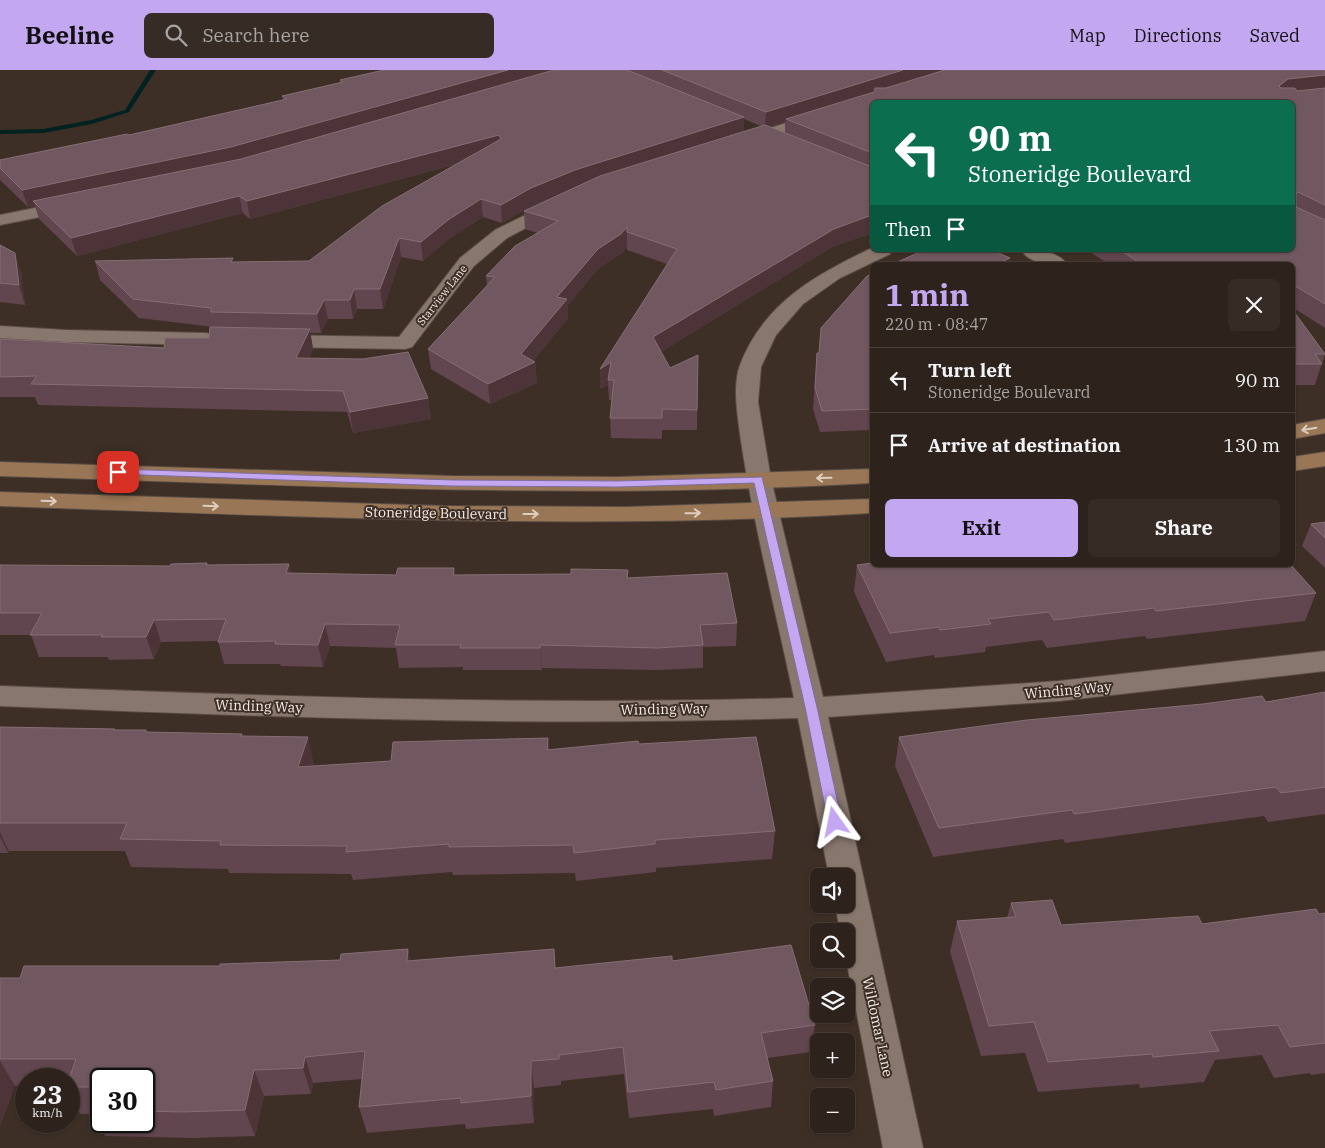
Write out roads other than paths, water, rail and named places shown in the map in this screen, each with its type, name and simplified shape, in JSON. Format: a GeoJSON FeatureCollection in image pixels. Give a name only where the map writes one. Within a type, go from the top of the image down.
{"type":"FeatureCollection","features":[{"type":"Feature","properties":{"kind":"street"},"geometry":{"type":"LineString","coordinates":[[727,146],[840,111]]}},
{"type":"Feature","properties":{"kind":"street"},"geometry":{"type":"LineString","coordinates":[[747,127],[792,145]]}},
{"type":"Feature","properties":{"kind":"street","name":"Starview Lane"},"geometry":{"type":"LineString","coordinates":[[255,340],[405,343],[467,262],[501,234],[544,210],[577,196]]}},
{"type":"Feature","properties":{"kind":"street"},"geometry":{"type":"LineString","coordinates":[[0,220],[87,203]]}},
{"type":"Feature","properties":{"kind":"street","name":"Wildomar Lane"},"geometry":{"type":"LineString","coordinates":[[878,252],[834,274],[796,300],[767,333],[750,367],[747,402],[762,495],[811,707],[903,1148]]}},
{"type":"Feature","properties":{"kind":"street"},"geometry":{"type":"LineString","coordinates":[[1034,252],[1052,262]]}},
{"type":"Feature","properties":{"kind":"street"},"geometry":{"type":"LineString","coordinates":[[0,332],[65,336],[225,340]]}},
{"type":"Feature","properties":{"kind":"street"},"geometry":{"type":"LineString","coordinates":[[1295,431],[1325,426]]}},
{"type":"Feature","properties":{"kind":"street"},"geometry":{"type":"LineString","coordinates":[[1295,464],[1325,459]]}},
{"type":"Feature","properties":{"kind":"street","name":"Stoneridge Boulevard"},"geometry":{"type":"LineString","coordinates":[[0,469],[452,483],[618,484],[870,506]]}},
{"type":"Feature","properties":{"kind":"street","name":"Stoneridge Boulevard"},"geometry":{"type":"LineString","coordinates":[[0,499],[444,514],[626,515],[762,495],[870,476]]}},
{"type":"Feature","properties":{"kind":"street","name":"Winding Way"},"geometry":{"type":"LineString","coordinates":[[0,696],[342,709],[538,711],[857,706],[1058,691],[1325,662]]}},
{"type":"Feature","properties":{"kind":"waterway"},"geometry":{"type":"LineString","coordinates":[[0,132],[43,131],[92,122],[127,111],[153,70]]}}]}
